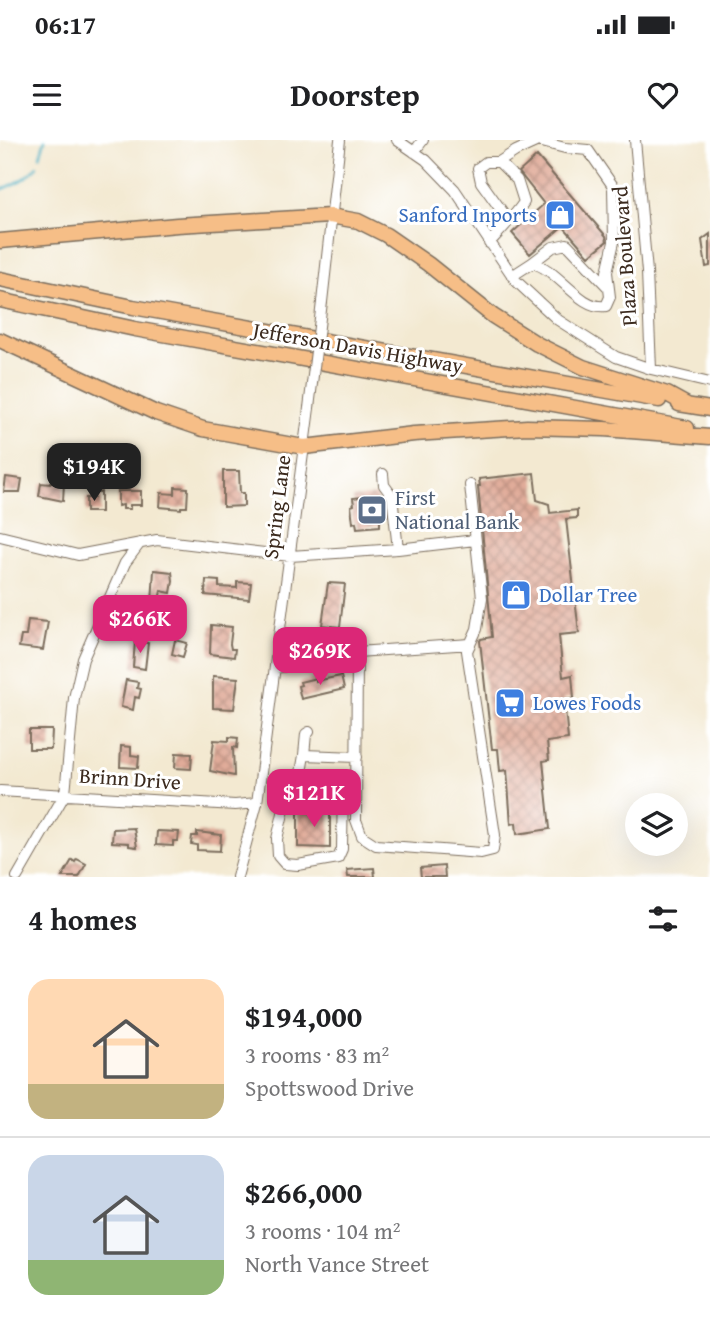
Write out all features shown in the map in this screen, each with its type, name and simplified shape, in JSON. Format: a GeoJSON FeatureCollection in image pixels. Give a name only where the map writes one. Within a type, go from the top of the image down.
{"type":"FeatureCollection","features":[{"type":"Feature","properties":{"kind":"highway"},"geometry":{"type":"LineString","coordinates":[[0,241],[177,225],[330,216],[358,222],[386,235],[428,264],[493,316],[537,344],[583,367],[667,394],[687,405]]}},
{"type":"Feature","properties":{"kind":"highway","name":"Jefferson Davis Highway"},"geometry":{"type":"LineString","coordinates":[[0,279],[210,321],[710,409]]}},
{"type":"Feature","properties":{"kind":"highway","name":"Jefferson Davis Highway"},"geometry":{"type":"LineString","coordinates":[[0,300],[135,329],[710,434]]}},
{"type":"Feature","properties":{"kind":"highway"},"geometry":{"type":"LineString","coordinates":[[0,340],[156,413],[203,429],[304,447],[414,433],[527,427],[710,434]]}},
{"type":"Feature","properties":{"kind":"street","name":"Spring Lane"},"geometry":{"type":"LineString","coordinates":[[237,877],[257,803],[276,668],[340,140]]}},
{"type":"Feature","properties":{"kind":"street"},"geometry":{"type":"LineString","coordinates":[[397,140],[414,152],[454,190],[512,276],[558,320],[616,357],[651,369],[710,383]]}},
{"type":"Feature","properties":{"kind":"street"},"geometry":{"type":"LineString","coordinates":[[414,152],[424,140]]}},
{"type":"Feature","properties":{"kind":"street","name":"Plaza Boulevard"},"geometry":{"type":"LineString","coordinates":[[635,140],[647,272],[651,369]]}},
{"type":"Feature","properties":{"kind":"street"},"geometry":{"type":"LineString","coordinates":[[509,221],[481,182],[478,168],[486,162],[499,162],[538,141],[565,148],[588,150],[613,186],[614,242],[607,272],[610,297],[606,306],[596,307],[544,266],[532,263]]}},
{"type":"Feature","properties":{"kind":"street"},"geometry":{"type":"LineString","coordinates":[[489,243],[523,202],[517,180],[499,162]]}},
{"type":"Feature","properties":{"kind":"street"},"geometry":{"type":"LineString","coordinates":[[512,276],[553,247],[568,244],[608,287]]}},
{"type":"Feature","properties":{"kind":"street"},"geometry":{"type":"LineString","coordinates":[[383,474],[384,485],[392,496],[398,549]]}},
{"type":"Feature","properties":{"kind":"street"},"geometry":{"type":"LineString","coordinates":[[357,652],[356,820],[362,836],[376,845],[481,853],[493,850],[495,835],[467,650],[477,629],[482,598],[470,485]]}},
{"type":"Feature","properties":{"kind":"street"},"geometry":{"type":"LineString","coordinates":[[0,536],[78,555],[157,540],[290,556],[398,549],[475,540]]}},
{"type":"Feature","properties":{"kind":"street"},"geometry":{"type":"LineString","coordinates":[[17,877],[65,794],[74,698],[83,659],[125,563],[140,543]]}},
{"type":"Feature","properties":{"kind":"street"},"geometry":{"type":"LineString","coordinates":[[276,668],[357,652],[470,644]]}},
{"type":"Feature","properties":{"kind":"street"},"geometry":{"type":"LineString","coordinates":[[309,732],[306,734],[300,779],[288,792],[277,839],[278,856],[285,864],[298,865],[338,858],[342,849],[343,780]]}},
{"type":"Feature","properties":{"kind":"street"},"geometry":{"type":"LineString","coordinates":[[304,755],[357,757]]}},
{"type":"Feature","properties":{"kind":"street"},"geometry":{"type":"LineString","coordinates":[[300,779],[356,780]]}},
{"type":"Feature","properties":{"kind":"street","name":"Brinn Drive"},"geometry":{"type":"LineString","coordinates":[[0,791],[235,805],[257,803]]}},
{"type":"Feature","properties":{"kind":"street"},"geometry":{"type":"LineString","coordinates":[[286,801],[343,803]]}},
{"type":"Feature","properties":{"kind":"building","name":"Sanford Inports"},"geometry":{"type":"Polygon","coordinates":[[[537,156],[606,236],[607,241],[589,256],[563,226],[530,254],[512,233],[544,204],[519,172],[537,156]]]}},
{"type":"Feature","properties":{"kind":"building"},"geometry":{"type":"Polygon","coordinates":[[[710,234],[710,266],[706,267],[702,240],[710,234]]]}},
{"type":"Feature","properties":{"kind":"building"},"geometry":{"type":"Polygon","coordinates":[[[223,471],[239,471],[240,493],[244,493],[244,506],[223,507],[223,471]]]}},
{"type":"Feature","properties":{"kind":"building"},"geometry":{"type":"Polygon","coordinates":[[[534,473],[537,500],[549,504],[550,513],[577,510],[577,518],[566,519],[579,633],[559,635],[563,677],[572,675],[574,698],[564,699],[568,739],[547,742],[549,760],[543,761],[550,829],[517,834],[516,823],[511,824],[507,770],[500,771],[498,749],[492,749],[480,641],[492,637],[478,486],[479,479],[534,473]]]}},
{"type":"Feature","properties":{"kind":"building"},"geometry":{"type":"Polygon","coordinates":[[[6,477],[22,479],[20,492],[4,492],[6,477]]]}},
{"type":"Feature","properties":{"kind":"building"},"geometry":{"type":"Polygon","coordinates":[[[41,483],[64,483],[63,501],[39,496],[41,483]]]}},
{"type":"Feature","properties":{"kind":"building"},"geometry":{"type":"Polygon","coordinates":[[[175,487],[188,488],[187,507],[160,507],[161,493],[175,494],[175,487]]]}},
{"type":"Feature","properties":{"kind":"building"},"geometry":{"type":"Polygon","coordinates":[[[118,491],[141,491],[141,505],[130,505],[130,509],[123,509],[123,505],[118,506],[118,491]]]}},
{"type":"Feature","properties":{"kind":"building"},"geometry":{"type":"Polygon","coordinates":[[[94,492],[101,492],[101,512],[86,512],[86,498],[94,498],[94,492]]]}},
{"type":"Feature","properties":{"kind":"building","name":"First National Bank"},"geometry":{"type":"Polygon","coordinates":[[[377,495],[378,504],[385,503],[387,516],[380,517],[380,526],[357,528],[356,522],[353,523],[353,498],[377,495]]]}},
{"type":"Feature","properties":{"kind":"building"},"geometry":{"type":"Polygon","coordinates":[[[154,570],[172,572],[171,593],[161,591],[154,623],[151,623],[149,629],[140,628],[142,615],[138,614],[141,600],[152,603],[154,570]]]}},
{"type":"Feature","properties":{"kind":"building"},"geometry":{"type":"Polygon","coordinates":[[[206,580],[219,581],[219,587],[237,588],[237,582],[251,583],[249,599],[205,595],[206,580]]]}},
{"type":"Feature","properties":{"kind":"building"},"geometry":{"type":"Polygon","coordinates":[[[328,583],[345,584],[340,627],[322,625],[328,583]]]}},
{"type":"Feature","properties":{"kind":"building"},"geometry":{"type":"Polygon","coordinates":[[[28,620],[48,622],[43,650],[19,647],[21,636],[26,636],[28,620]]]}},
{"type":"Feature","properties":{"kind":"building"},"geometry":{"type":"Polygon","coordinates":[[[211,625],[232,627],[230,644],[231,649],[235,649],[234,657],[210,654],[211,625]]]}},
{"type":"Feature","properties":{"kind":"building"},"geometry":{"type":"Polygon","coordinates":[[[175,640],[187,643],[183,657],[172,654],[175,640]]]}},
{"type":"Feature","properties":{"kind":"building"},"geometry":{"type":"Polygon","coordinates":[[[135,641],[148,643],[145,669],[133,667],[135,641]]]}},
{"type":"Feature","properties":{"kind":"building"},"geometry":{"type":"Polygon","coordinates":[[[213,676],[238,678],[234,709],[213,708],[213,676]]]}},
{"type":"Feature","properties":{"kind":"building"},"geometry":{"type":"Polygon","coordinates":[[[341,676],[344,689],[301,699],[298,686],[301,685],[300,682],[341,676]]]}},
{"type":"Feature","properties":{"kind":"building"},"geometry":{"type":"Polygon","coordinates":[[[126,680],[138,682],[137,688],[141,689],[139,698],[135,697],[133,710],[121,707],[126,680]]]}},
{"type":"Feature","properties":{"kind":"building"},"geometry":{"type":"Polygon","coordinates":[[[29,730],[52,730],[51,749],[29,749],[29,730]]]}},
{"type":"Feature","properties":{"kind":"building"},"geometry":{"type":"Polygon","coordinates":[[[229,737],[238,738],[237,748],[233,747],[234,776],[210,771],[214,740],[229,741],[229,737]]]}},
{"type":"Feature","properties":{"kind":"building"},"geometry":{"type":"Polygon","coordinates":[[[121,746],[131,747],[131,755],[139,756],[138,768],[120,767],[121,746]]]}},
{"type":"Feature","properties":{"kind":"building"},"geometry":{"type":"Polygon","coordinates":[[[176,753],[192,754],[191,769],[175,768],[176,753]]]}},
{"type":"Feature","properties":{"kind":"building"},"geometry":{"type":"Polygon","coordinates":[[[298,809],[330,810],[330,848],[298,847],[298,809]]]}},
{"type":"Feature","properties":{"kind":"building"},"geometry":{"type":"Polygon","coordinates":[[[134,828],[137,847],[129,846],[129,843],[112,842],[113,829],[134,828]]]}},
{"type":"Feature","properties":{"kind":"building"},"geometry":{"type":"Polygon","coordinates":[[[157,831],[179,832],[178,841],[173,841],[173,846],[156,845],[157,831]]]}},
{"type":"Feature","properties":{"kind":"building"},"geometry":{"type":"Polygon","coordinates":[[[197,832],[221,835],[220,851],[197,850],[197,845],[191,844],[192,836],[197,836],[197,832]]]}},
{"type":"Feature","properties":{"kind":"building"},"geometry":{"type":"Polygon","coordinates":[[[77,859],[86,864],[79,877],[62,877],[72,860],[75,862],[77,859]]]}},
{"type":"Feature","properties":{"kind":"building"},"geometry":{"type":"Polygon","coordinates":[[[444,866],[445,877],[421,877],[420,868],[444,866]]]}},
{"type":"Feature","properties":{"kind":"building"},"geometry":{"type":"Polygon","coordinates":[[[374,868],[375,877],[348,877],[347,870],[374,868]]]}},
{"type":"Feature","properties":{"kind":"waterway"},"geometry":{"type":"LineString","coordinates":[[40,156],[45,140]]}},
{"type":"Feature","properties":{"kind":"waterway"},"geometry":{"type":"LineString","coordinates":[[0,190],[20,181],[37,166]]}},
{"type":"Feature","properties":{"kind":"place","name":"Sanford Inports"},"geometry":{"type":"Point","coordinates":[560,215]}},
{"type":"Feature","properties":{"kind":"place","name":"First National Bank"},"geometry":{"type":"Point","coordinates":[372,510]}},
{"type":"Feature","properties":{"kind":"place","name":"Dollar Tree"},"geometry":{"type":"Point","coordinates":[516,595]}},
{"type":"Feature","properties":{"kind":"place","name":"Lowes Foods"},"geometry":{"type":"Point","coordinates":[510,703]}}]}
